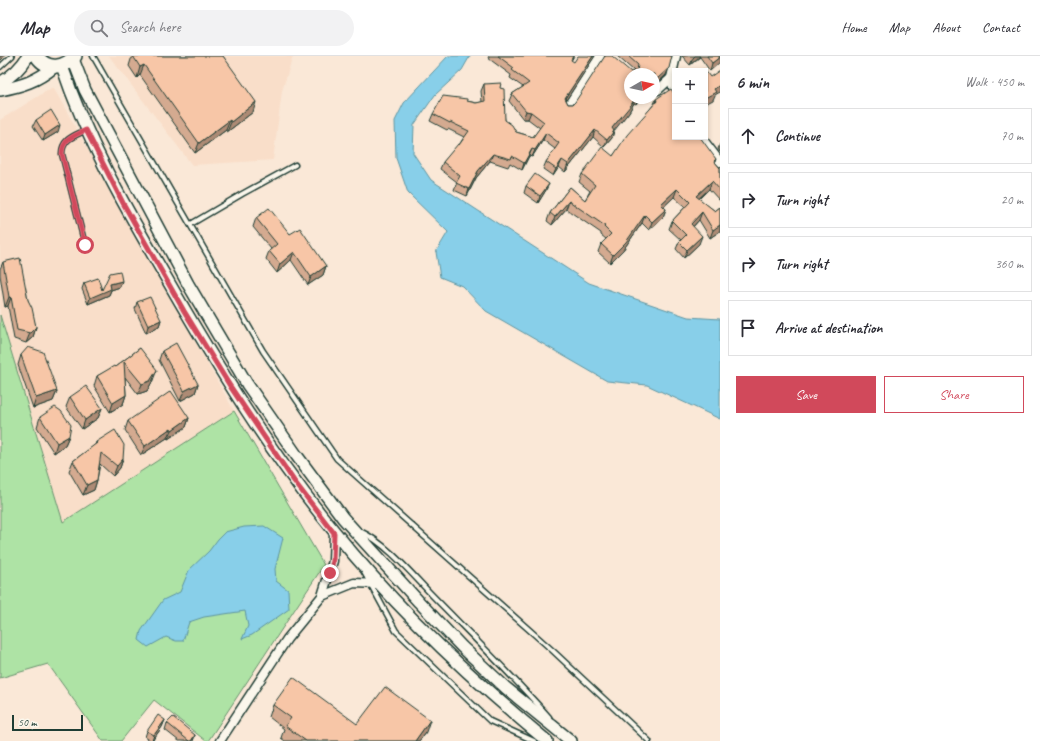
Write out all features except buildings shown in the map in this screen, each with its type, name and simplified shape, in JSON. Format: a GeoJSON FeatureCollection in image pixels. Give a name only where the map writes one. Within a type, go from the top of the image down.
{"type":"FeatureCollection","features":[{"type":"Feature","properties":{"kind":"main road"},"geometry":{"type":"LineString","coordinates":[[0,83],[12,76],[28,56]]}},
{"type":"Feature","properties":{"kind":"main road"},"geometry":{"type":"LineString","coordinates":[[37,56],[39,60],[46,65],[69,60]]}},
{"type":"Feature","properties":{"kind":"main road"},"geometry":{"type":"LineString","coordinates":[[0,90],[44,76],[69,60]]}},
{"type":"Feature","properties":{"kind":"main road"},"geometry":{"type":"LineString","coordinates":[[69,60],[72,96],[86,130],[126,210],[184,311],[226,379],[294,481],[334,533],[358,559],[374,584],[492,695],[548,741]]}},
{"type":"Feature","properties":{"kind":"main road"},"geometry":{"type":"LineString","coordinates":[[69,60],[188,284],[248,384],[297,456],[351,527],[462,647],[506,688],[570,740]]}},
{"type":"Feature","properties":{"kind":"street"},"geometry":{"type":"LineString","coordinates":[[568,106],[600,56]]}},
{"type":"Feature","properties":{"kind":"street"},"geometry":{"type":"LineString","coordinates":[[660,88],[670,78],[676,56]]}},
{"type":"Feature","properties":{"kind":"street"},"geometry":{"type":"LineString","coordinates":[[670,78],[672,86]]}},
{"type":"Feature","properties":{"kind":"street"},"geometry":{"type":"LineString","coordinates":[[703,140],[720,162]]}},
{"type":"Feature","properties":{"kind":"street"},"geometry":{"type":"LineString","coordinates":[[220,741],[287,639],[322,596],[333,561],[334,533]]}},
{"type":"Feature","properties":{"kind":"street"},"geometry":{"type":"LineString","coordinates":[[322,596],[354,584],[374,584]]}},
{"type":"Feature","properties":{"kind":"lane"},"geometry":{"type":"LineString","coordinates":[[0,67],[12,56]]}},
{"type":"Feature","properties":{"kind":"lane"},"geometry":{"type":"LineString","coordinates":[[93,56],[263,350],[337,459],[552,650],[649,741]]}},
{"type":"Feature","properties":{"kind":"lane"},"geometry":{"type":"LineString","coordinates":[[85,245],[62,154],[62,146],[67,140],[86,130]]}},
{"type":"Feature","properties":{"kind":"lane"},"geometry":{"type":"LineString","coordinates":[[191,224],[295,165]]}},
{"type":"Feature","properties":{"kind":"lane"},"geometry":{"type":"LineString","coordinates":[[374,584],[396,631],[402,637],[490,721],[534,741]]}},
{"type":"Feature","properties":{"kind":"shaded area"},"geometry":{"type":"Polygon","coordinates":[[[109,56],[293,56],[282,91],[273,160],[192,165],[109,56]]]}},
{"type":"Feature","properties":{"kind":"shaded area"},"geometry":{"type":"Polygon","coordinates":[[[53,87],[234,411],[63,522],[0,315],[0,120],[53,87]]]}},
{"type":"Feature","properties":{"kind":"green space"},"geometry":{"type":"Polygon","coordinates":[[[0,315],[63,522],[234,411],[324,565],[208,741],[206,741],[154,700],[121,741],[103,741],[48,664],[0,678],[0,315]]]}},
{"type":"Feature","properties":{"kind":"water"},"geometry":{"type":"Polygon","coordinates":[[[448,56],[470,56],[462,70],[435,95],[414,125],[413,153],[431,180],[589,283],[688,317],[720,319],[720,419],[647,385],[607,381],[486,311],[462,286],[440,277],[436,252],[448,232],[408,193],[396,158],[395,121],[404,103],[448,56]]]}},
{"type":"Feature","properties":{"kind":"water"},"geometry":{"type":"Polygon","coordinates":[[[264,526],[283,538],[275,569],[276,581],[288,590],[289,609],[252,635],[242,639],[248,626],[245,611],[204,617],[189,622],[183,641],[176,641],[166,637],[148,647],[139,640],[141,631],[163,600],[180,592],[189,570],[209,551],[225,532],[244,527],[264,526]]]}},
{"type":"Feature","properties":{"kind":"route"},"geometry":{"type":"LineString","coordinates":[[85,245],[62,154],[62,146],[67,140],[86,130],[123,203],[184,311],[230,386],[294,481],[334,533],[333,561],[330,573]]}}]}
